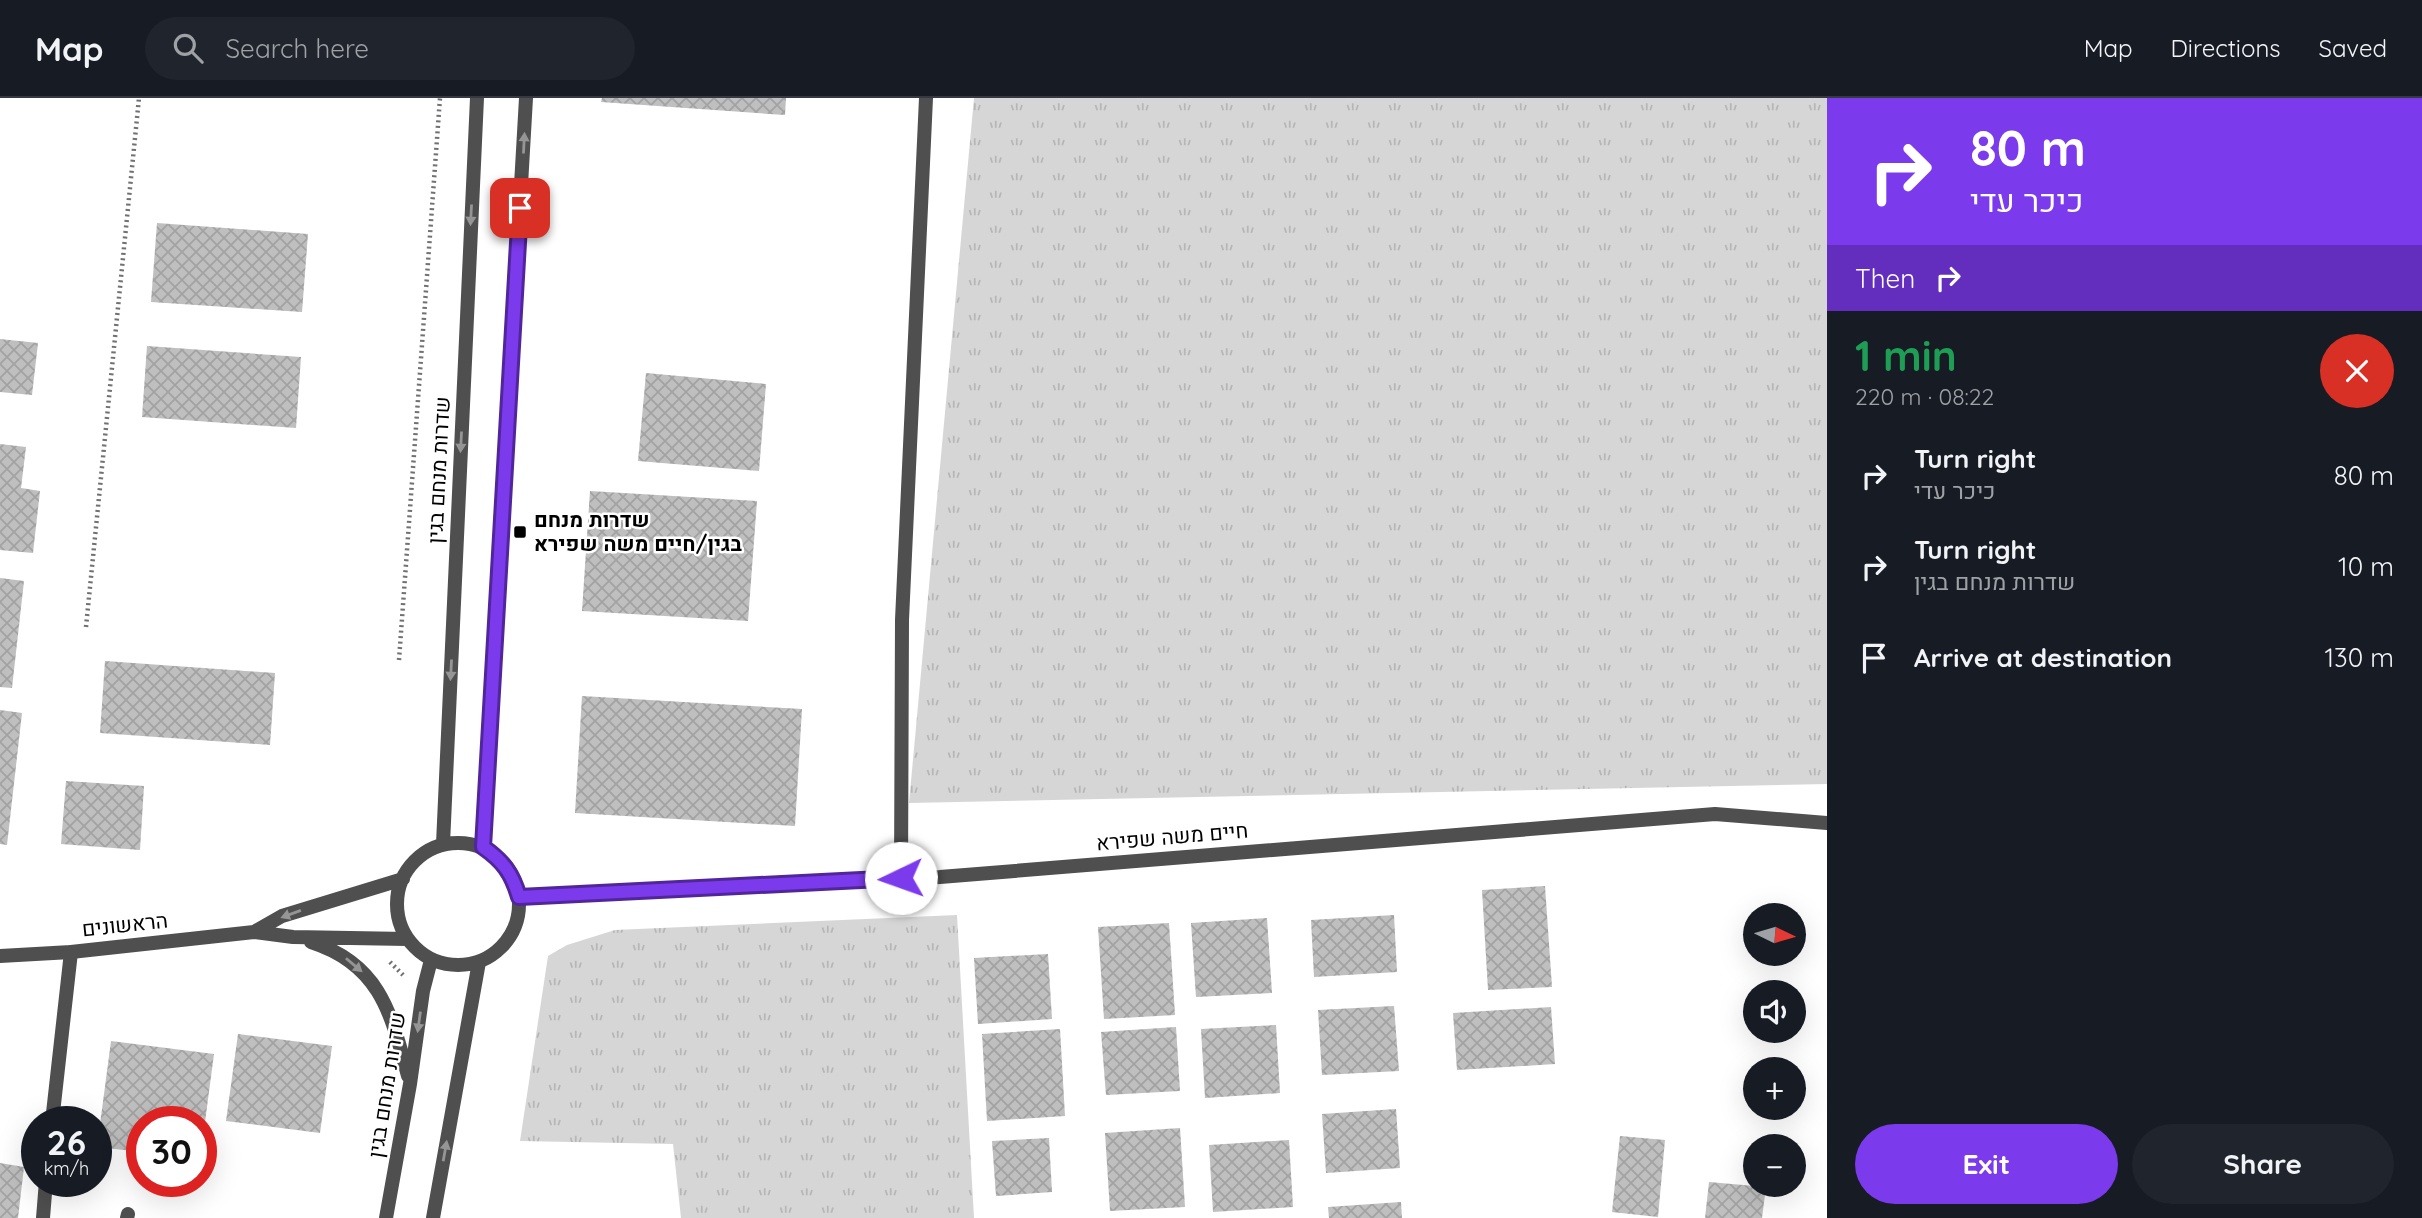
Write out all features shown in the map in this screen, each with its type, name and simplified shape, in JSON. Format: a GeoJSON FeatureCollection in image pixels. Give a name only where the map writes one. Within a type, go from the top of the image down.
{"type":"FeatureCollection","features":[{"type":"Feature","properties":{"kind":"street","name":"שדרות מנחם בגין"},"geometry":{"type":"LineString","coordinates":[[443,844],[477,98]]}},
{"type":"Feature","properties":{"kind":"street"},"geometry":{"type":"LineString","coordinates":[[483,847],[526,98]]}},
{"type":"Feature","properties":{"kind":"street"},"geometry":{"type":"LineString","coordinates":[[901,878],[902,620],[926,98]]}},
{"type":"Feature","properties":{"kind":"street","name":"חיים משה שפירא"},"geometry":{"type":"LineString","coordinates":[[519,897],[940,877],[1715,814],[1827,823]]}},
{"type":"Feature","properties":{"kind":"street"},"geometry":{"type":"LineString","coordinates":[[463,842],[483,847],[501,859],[513,876],[519,897],[518,917],[510,937],[497,952],[479,962],[463,966],[446,965],[431,960],[417,951],[400,926],[396,910],[403,879],[413,862],[427,850],[443,844],[463,842]]}},
{"type":"Feature","properties":{"kind":"street","name":"הראשונים"},"geometry":{"type":"LineString","coordinates":[[254,932],[282,916],[403,879]]}},
{"type":"Feature","properties":{"kind":"street","name":"הראשונים"},"geometry":{"type":"LineString","coordinates":[[0,956],[71,952],[254,932],[293,937],[407,939]]}},
{"type":"Feature","properties":{"kind":"street"},"geometry":{"type":"LineString","coordinates":[[293,937],[334,950],[356,965],[372,982],[395,1027],[410,1084]]}},
{"type":"Feature","properties":{"kind":"street"},"geometry":{"type":"LineString","coordinates":[[54,1106],[71,952]]}},
{"type":"Feature","properties":{"kind":"street","name":"שדרות מנחם בגין"},"geometry":{"type":"LineString","coordinates":[[386,1218],[410,1084],[423,991],[431,960]]}},
{"type":"Feature","properties":{"kind":"street"},"geometry":{"type":"LineString","coordinates":[[433,1218],[479,962]]}},
{"type":"Feature","properties":{"kind":"street"},"geometry":{"type":"LineString","coordinates":[[43,1218],[45,1197]]}},
{"type":"Feature","properties":{"kind":"path"},"geometry":{"type":"LineString","coordinates":[[86,627],[139,98]]}},
{"type":"Feature","properties":{"kind":"path"},"geometry":{"type":"LineString","coordinates":[[399,660],[440,98]]}},
{"type":"Feature","properties":{"kind":"path"},"geometry":{"type":"LineString","coordinates":[[374,939],[394,967],[423,991]]}},
{"type":"Feature","properties":{"kind":"green space"},"geometry":{"type":"Polygon","coordinates":[[[974,98],[1827,98],[1827,784],[909,803],[974,98]]]}},
{"type":"Feature","properties":{"kind":"green space"},"geometry":{"type":"Polygon","coordinates":[[[957,915],[974,1218],[681,1218],[673,1144],[520,1141],[548,956],[567,945],[615,930],[957,915]]]}},
{"type":"Feature","properties":{"kind":"building"},"geometry":{"type":"Polygon","coordinates":[[[602,98],[786,98],[785,115],[601,102],[602,98]]]}},
{"type":"Feature","properties":{"kind":"building"},"geometry":{"type":"Polygon","coordinates":[[[157,223],[308,234],[302,312],[151,302],[157,223]]]}},
{"type":"Feature","properties":{"kind":"building"},"geometry":{"type":"Polygon","coordinates":[[[0,339],[38,343],[32,395],[0,392],[0,339]]]}},
{"type":"Feature","properties":{"kind":"building"},"geometry":{"type":"Polygon","coordinates":[[[147,346],[301,357],[296,428],[142,417],[147,346]]]}},
{"type":"Feature","properties":{"kind":"building"},"geometry":{"type":"Polygon","coordinates":[[[646,373],[766,384],[759,471],[638,461],[646,373]]]}},
{"type":"Feature","properties":{"kind":"building"},"geometry":{"type":"Polygon","coordinates":[[[0,444],[26,447],[21,488],[40,491],[33,553],[0,550],[0,444]]]}},
{"type":"Feature","properties":{"kind":"building"},"geometry":{"type":"Polygon","coordinates":[[[590,491],[757,501],[748,621],[582,611],[590,491]]]}},
{"type":"Feature","properties":{"kind":"building"},"geometry":{"type":"Polygon","coordinates":[[[0,578],[24,581],[12,688],[0,687],[0,578]]]}},
{"type":"Feature","properties":{"kind":"building"},"geometry":{"type":"Polygon","coordinates":[[[105,661],[275,673],[270,745],[100,733],[105,661]]]}},
{"type":"Feature","properties":{"kind":"building"},"geometry":{"type":"Polygon","coordinates":[[[582,696],[802,709],[795,826],[575,813],[582,696]]]}},
{"type":"Feature","properties":{"kind":"building"},"geometry":{"type":"Polygon","coordinates":[[[0,710],[22,713],[7,845],[0,844],[0,710]]]}},
{"type":"Feature","properties":{"kind":"building"},"geometry":{"type":"Polygon","coordinates":[[[66,781],[144,786],[140,850],[61,844],[66,781]]]}},
{"type":"Feature","properties":{"kind":"building"},"geometry":{"type":"Polygon","coordinates":[[[1545,886],[1552,987],[1488,990],[1482,890],[1545,886]]]}},
{"type":"Feature","properties":{"kind":"building"},"geometry":{"type":"Polygon","coordinates":[[[1394,915],[1397,972],[1314,977],[1311,920],[1394,915]]]}},
{"type":"Feature","properties":{"kind":"building"},"geometry":{"type":"Polygon","coordinates":[[[1267,918],[1272,993],[1196,997],[1191,923],[1267,918]]]}},
{"type":"Feature","properties":{"kind":"building"},"geometry":{"type":"Polygon","coordinates":[[[1169,923],[1175,1015],[1104,1019],[1098,927],[1169,923]]]}},
{"type":"Feature","properties":{"kind":"building"},"geometry":{"type":"Polygon","coordinates":[[[1048,954],[1052,1019],[978,1024],[974,958],[1048,954]]]}},
{"type":"Feature","properties":{"kind":"building"},"geometry":{"type":"Polygon","coordinates":[[[1394,1006],[1399,1071],[1322,1075],[1318,1010],[1394,1006]]]}},
{"type":"Feature","properties":{"kind":"building"},"geometry":{"type":"Polygon","coordinates":[[[1551,1007],[1555,1064],[1457,1070],[1453,1013],[1551,1007]]]}},
{"type":"Feature","properties":{"kind":"building"},"geometry":{"type":"Polygon","coordinates":[[[1276,1025],[1280,1093],[1205,1098],[1201,1029],[1276,1025]]]}},
{"type":"Feature","properties":{"kind":"building"},"geometry":{"type":"Polygon","coordinates":[[[1176,1027],[1180,1091],[1106,1095],[1101,1032],[1176,1027]]]}},
{"type":"Feature","properties":{"kind":"building"},"geometry":{"type":"Polygon","coordinates":[[[1060,1029],[1065,1116],[987,1121],[982,1034],[1060,1029]]]}},
{"type":"Feature","properties":{"kind":"building"},"geometry":{"type":"Polygon","coordinates":[[[238,1034],[332,1046],[320,1133],[226,1121],[238,1034]]]}},
{"type":"Feature","properties":{"kind":"building"},"geometry":{"type":"Polygon","coordinates":[[[111,1041],[214,1054],[207,1106],[126,1106],[126,1150],[112,1149],[112,1106],[102,1106],[111,1041]]]}},
{"type":"Feature","properties":{"kind":"building"},"geometry":{"type":"Polygon","coordinates":[[[1396,1109],[1400,1168],[1326,1173],[1322,1114],[1396,1109]]]}},
{"type":"Feature","properties":{"kind":"building"},"geometry":{"type":"Polygon","coordinates":[[[1180,1128],[1185,1207],[1110,1211],[1105,1133],[1180,1128]]]}},
{"type":"Feature","properties":{"kind":"building"},"geometry":{"type":"Polygon","coordinates":[[[1620,1136],[1665,1140],[1658,1217],[1612,1212],[1620,1136]]]}},
{"type":"Feature","properties":{"kind":"building"},"geometry":{"type":"Polygon","coordinates":[[[1049,1138],[1052,1192],[996,1196],[992,1141],[1049,1138]]]}},
{"type":"Feature","properties":{"kind":"building"},"geometry":{"type":"Polygon","coordinates":[[[1289,1140],[1293,1207],[1213,1212],[1209,1145],[1289,1140]]]}},
{"type":"Feature","properties":{"kind":"building"},"geometry":{"type":"Polygon","coordinates":[[[0,1163],[21,1166],[18,1218],[0,1218],[0,1163]]]}},
{"type":"Feature","properties":{"kind":"building"},"geometry":{"type":"Polygon","coordinates":[[[1709,1182],[1743,1185],[1743,1197],[1765,1197],[1762,1218],[1705,1218],[1709,1182]]]}},
{"type":"Feature","properties":{"kind":"building"},"geometry":{"type":"Polygon","coordinates":[[[1401,1202],[1402,1218],[1329,1218],[1328,1207],[1401,1202]]]}},
{"type":"Feature","properties":{"kind":"place","name":"שדרות מנחם בגין/חיים משה שפירא"},"geometry":{"type":"Point","coordinates":[520,532]}},
{"type":"Feature","properties":{"kind":"route"},"geometry":{"type":"LineString","coordinates":[[520,208],[483,847],[501,859],[513,876],[519,897],[901,878]]}}]}
